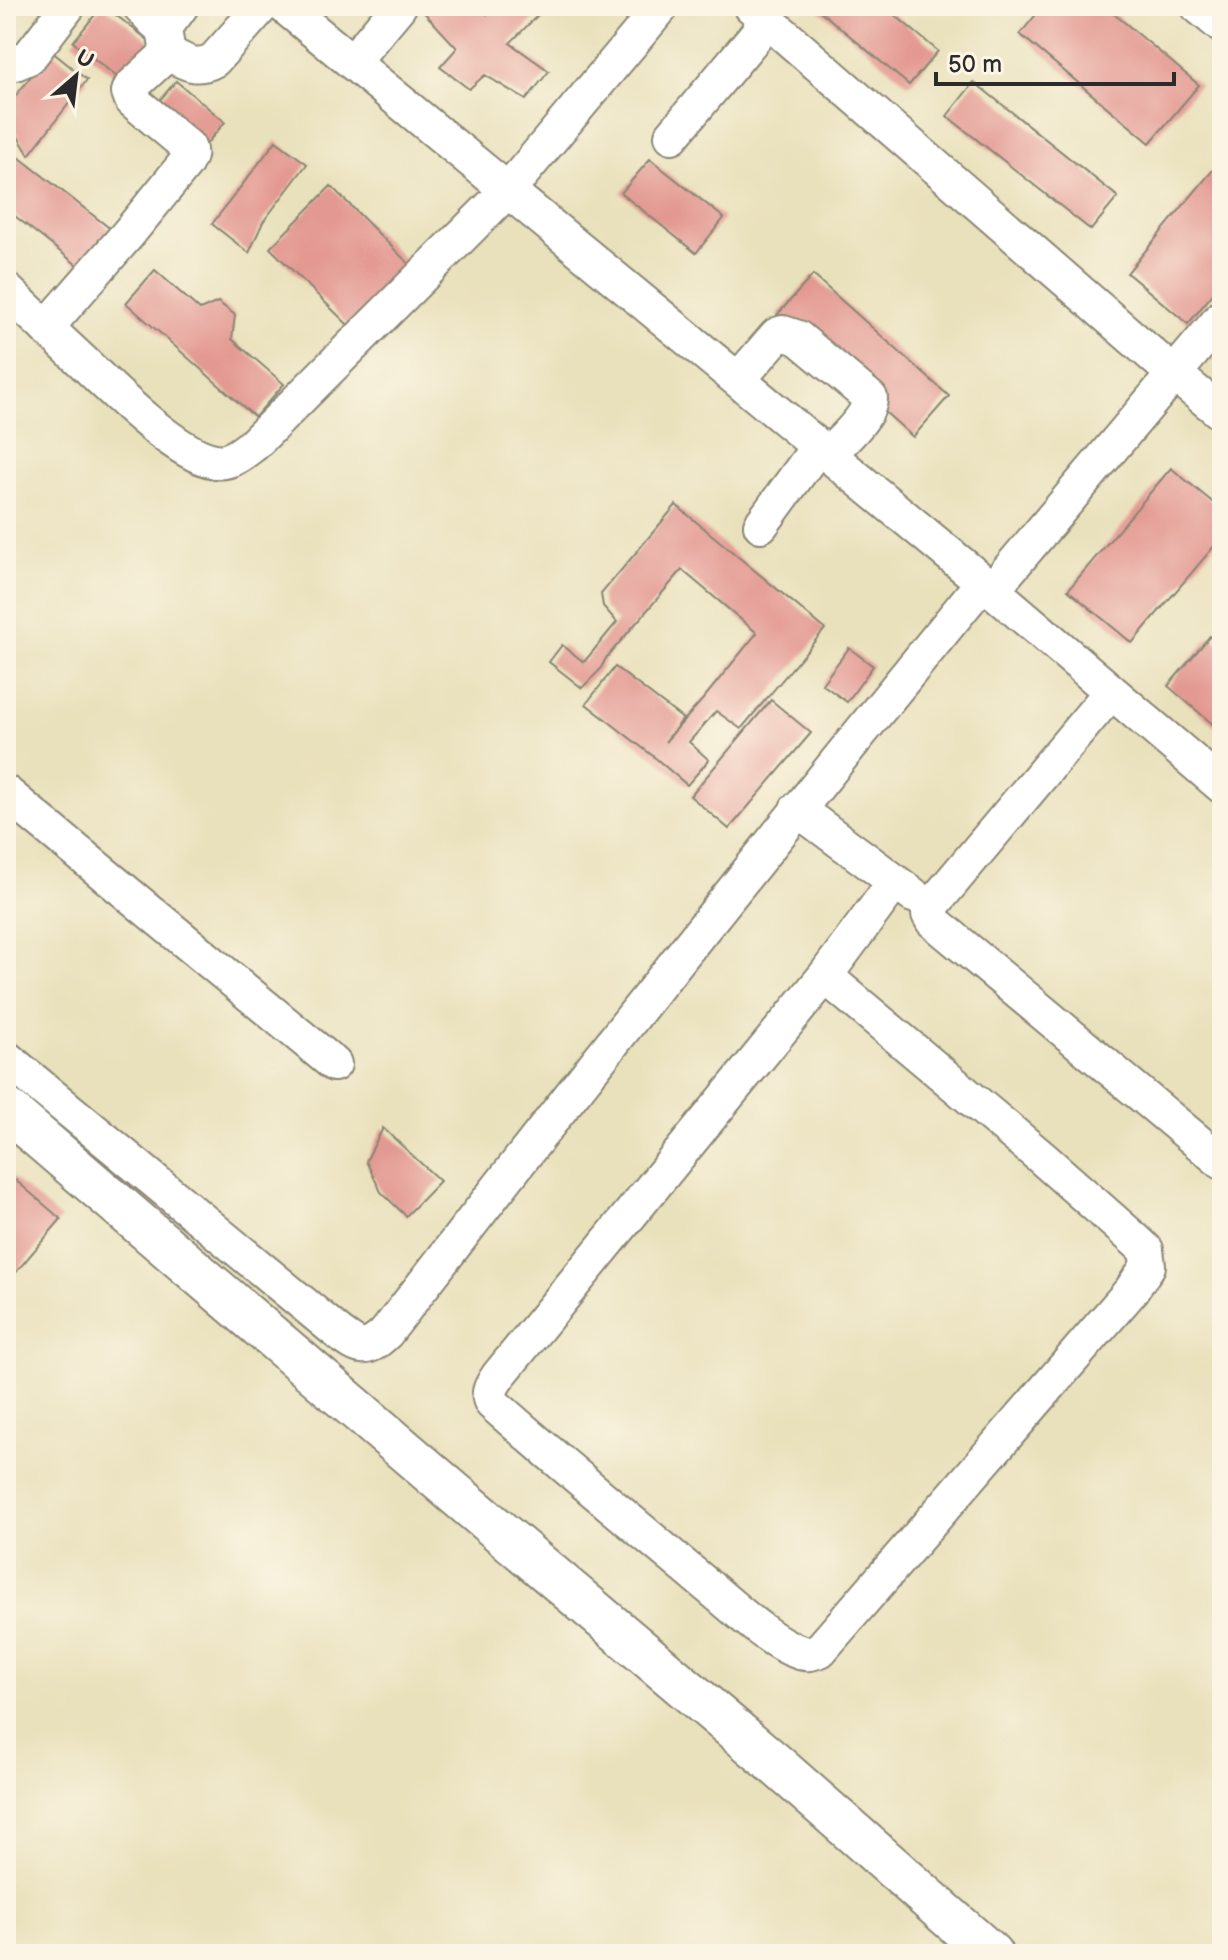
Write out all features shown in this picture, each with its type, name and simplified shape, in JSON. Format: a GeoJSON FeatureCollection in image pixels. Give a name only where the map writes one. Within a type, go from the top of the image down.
{"type":"FeatureCollection","features":[{"type":"Feature","properties":{"kind":"main road"},"geometry":{"type":"LineString","coordinates":[[6,1109],[774,1763],[991,1954]]}},
{"type":"Feature","properties":{"kind":"lane"},"geometry":{"type":"LineString","coordinates":[[6,60],[15,63],[29,57],[68,6]]}},
{"type":"Feature","properties":{"kind":"lane"},"geometry":{"type":"LineString","coordinates":[[46,328],[128,234],[189,157],[188,147],[130,95],[163,22],[199,66],[214,60],[262,6]]}},
{"type":"Feature","properties":{"kind":"lane"},"geometry":{"type":"LineString","coordinates":[[284,6],[987,586],[1222,786]]}},
{"type":"Feature","properties":{"kind":"lane"},"geometry":{"type":"LineString","coordinates":[[352,62],[399,6]]}},
{"type":"Feature","properties":{"kind":"lane"},"geometry":{"type":"LineString","coordinates":[[6,290],[126,403],[174,442],[201,457],[216,462],[228,461],[254,444],[508,190],[662,6]]}},
{"type":"Feature","properties":{"kind":"lane"},"geometry":{"type":"LineString","coordinates":[[1198,6],[1222,26]]}},
{"type":"Feature","properties":{"kind":"lane"},"geometry":{"type":"LineString","coordinates":[[672,136],[759,13],[1222,413]]}},
{"type":"Feature","properties":{"kind":"lane"},"geometry":{"type":"LineString","coordinates":[[6,1058],[340,1334],[357,1346],[375,1344],[797,809],[1222,317]]}},
{"type":"Feature","properties":{"kind":"lane"},"geometry":{"type":"LineString","coordinates":[[738,380],[777,335],[787,334],[798,338],[870,398],[871,403],[866,413],[823,451],[761,525]]}},
{"type":"Feature","properties":{"kind":"lane"},"geometry":{"type":"LineString","coordinates":[[1111,692],[930,908],[929,914],[933,921],[1222,1162]]}},
{"type":"Feature","properties":{"kind":"lane"},"geometry":{"type":"LineString","coordinates":[[6,793],[334,1064]]}},
{"type":"Feature","properties":{"kind":"lane"},"geometry":{"type":"LineString","coordinates":[[797,809],[930,908]]}},
{"type":"Feature","properties":{"kind":"lane"},"geometry":{"type":"LineString","coordinates":[[825,976],[1134,1239],[1146,1250],[1148,1266],[1131,1291],[942,1510],[820,1650],[811,1654],[799,1652],[759,1628],[532,1439],[489,1398],[491,1387],[499,1375],[825,976],[895,882]]}},
{"type":"Feature","properties":{"kind":"lane"},"geometry":{"type":"LineString","coordinates":[[332,1389],[367,1347]]}},
{"type":"Feature","properties":{"kind":"building"},"geometry":{"type":"Polygon","coordinates":[[[102,6],[152,43],[122,81],[73,42],[102,6]]]}},
{"type":"Feature","properties":{"kind":"building"},"geometry":{"type":"Polygon","coordinates":[[[424,6],[477,6],[487,14],[494,6],[547,6],[510,43],[549,71],[526,100],[485,75],[469,89],[440,67],[457,48],[421,9],[424,6]]]}},
{"type":"Feature","properties":{"kind":"building"},"geometry":{"type":"Polygon","coordinates":[[[814,6],[884,6],[938,51],[909,85],[814,6]]]}},
{"type":"Feature","properties":{"kind":"building"},"geometry":{"type":"Polygon","coordinates":[[[1043,6],[1105,6],[1199,85],[1150,143],[1020,34],[1043,6]]]}},
{"type":"Feature","properties":{"kind":"building"},"geometry":{"type":"Polygon","coordinates":[[[51,51],[87,80],[29,155],[6,117],[6,108],[51,51]]]}},
{"type":"Feature","properties":{"kind":"building"},"geometry":{"type":"Polygon","coordinates":[[[176,81],[225,122],[202,149],[153,108],[176,81]]]}},
{"type":"Feature","properties":{"kind":"building"},"geometry":{"type":"Polygon","coordinates":[[[974,82],[1118,197],[1091,230],[947,116],[974,82]]]}},
{"type":"Feature","properties":{"kind":"building"},"geometry":{"type":"Polygon","coordinates":[[[276,141],[307,164],[263,222],[249,253],[212,224],[276,141]]]}},
{"type":"Feature","properties":{"kind":"building"},"geometry":{"type":"Polygon","coordinates":[[[6,147],[117,234],[86,272],[6,209],[6,147]]]}},
{"type":"Feature","properties":{"kind":"building"},"geometry":{"type":"Polygon","coordinates":[[[650,159],[724,218],[696,253],[621,193],[650,159]]]}},
{"type":"Feature","properties":{"kind":"building"},"geometry":{"type":"Polygon","coordinates":[[[1222,159],[1222,283],[1188,324],[1127,273],[1222,159]]]}},
{"type":"Feature","properties":{"kind":"building"},"geometry":{"type":"Polygon","coordinates":[[[331,186],[412,267],[351,328],[270,248],[331,186]]]}},
{"type":"Feature","properties":{"kind":"building"},"geometry":{"type":"Polygon","coordinates":[[[155,270],[200,310],[218,302],[235,315],[232,339],[284,384],[255,417],[126,303],[155,270]]]}},
{"type":"Feature","properties":{"kind":"building"},"geometry":{"type":"Polygon","coordinates":[[[813,275],[949,396],[913,437],[777,315],[813,275]]]}},
{"type":"Feature","properties":{"kind":"building"},"geometry":{"type":"Polygon","coordinates":[[[1171,468],[1222,510],[1222,537],[1132,643],[1068,590],[1171,468]]]}},
{"type":"Feature","properties":{"kind":"building"},"geometry":{"type":"Polygon","coordinates":[[[676,505],[825,629],[741,729],[716,711],[689,742],[709,760],[687,785],[586,704],[615,667],[683,719],[665,742],[757,633],[682,570],[582,688],[549,662],[562,645],[584,662],[617,622],[603,606],[601,594],[676,505]]]}},
{"type":"Feature","properties":{"kind":"building"},"geometry":{"type":"Polygon","coordinates":[[[1210,636],[1222,646],[1222,732],[1168,686],[1210,636]]]}},
{"type":"Feature","properties":{"kind":"building"},"geometry":{"type":"Polygon","coordinates":[[[849,648],[873,666],[847,702],[822,684],[849,648]]]}},
{"type":"Feature","properties":{"kind":"building"},"geometry":{"type":"Polygon","coordinates":[[[771,700],[811,733],[729,829],[690,796],[771,700]]]}},
{"type":"Feature","properties":{"kind":"building"},"geometry":{"type":"Polygon","coordinates":[[[383,1128],[440,1181],[406,1216],[381,1192],[366,1161],[383,1128]]]}},
{"type":"Feature","properties":{"kind":"building"},"geometry":{"type":"Polygon","coordinates":[[[6,1172],[61,1219],[6,1284],[6,1172]]]}}]}
